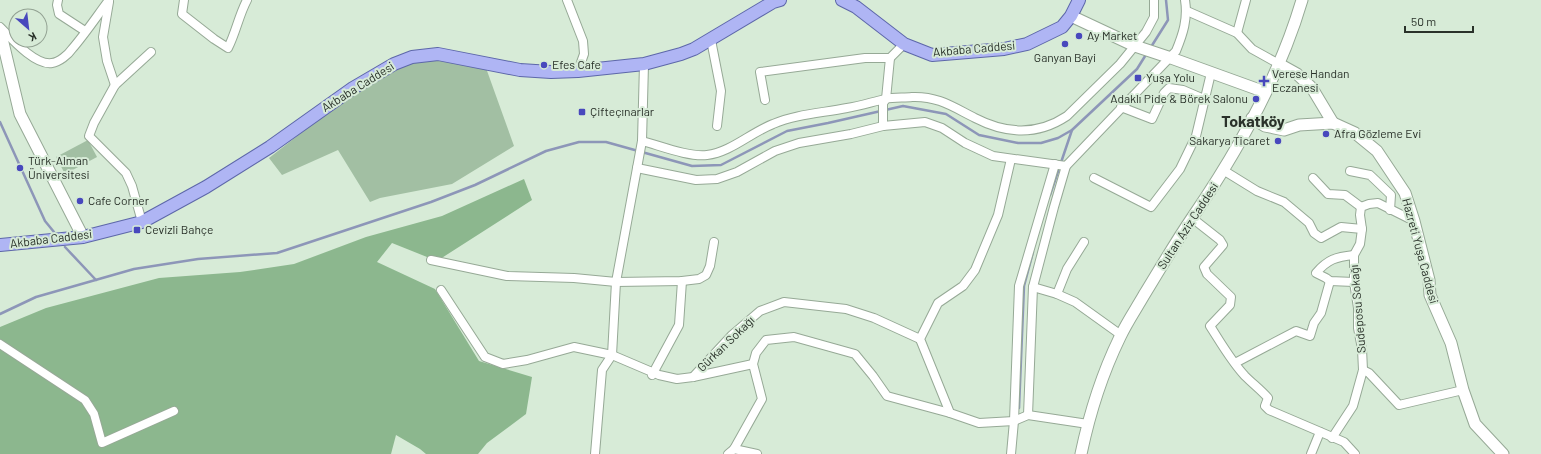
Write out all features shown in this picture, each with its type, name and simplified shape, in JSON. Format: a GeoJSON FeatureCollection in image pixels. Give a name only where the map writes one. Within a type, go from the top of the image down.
{"type":"FeatureCollection","features":[{"type":"Feature","properties":{"kind":"main road","name":"Akbaba Caddesi"},"geometry":{"type":"LineString","coordinates":[[0,245],[83,237],[142,222],[206,187],[270,147],[352,88],[394,64],[412,57],[438,54],[520,70],[551,72],[578,71],[644,64],[681,54],[711,40],[779,0]]}},
{"type":"Feature","properties":{"kind":"main road","name":"Akbaba Caddesi"},"geometry":{"type":"LineString","coordinates":[[842,0],[856,8],[904,44],[932,55],[1004,49],[1027,44],[1062,27],[1071,16],[1079,0]]}},
{"type":"Feature","properties":{"kind":"street"},"geometry":{"type":"LineString","coordinates":[[58,0],[57,5],[59,14],[85,31]]}},
{"type":"Feature","properties":{"kind":"street"},"geometry":{"type":"LineString","coordinates":[[0,26],[11,38],[31,55],[51,63],[57,61],[72,50],[110,0]]}},
{"type":"Feature","properties":{"kind":"street"},"geometry":{"type":"LineString","coordinates":[[110,0],[103,37],[107,62],[115,85]]}},
{"type":"Feature","properties":{"kind":"street"},"geometry":{"type":"LineString","coordinates":[[184,0],[182,14],[228,48],[247,0]]}},
{"type":"Feature","properties":{"kind":"street"},"geometry":{"type":"LineString","coordinates":[[567,0],[583,41],[584,54],[578,71]]}},
{"type":"Feature","properties":{"kind":"street"},"geometry":{"type":"LineString","coordinates":[[641,144],[693,154],[712,154],[782,120],[885,101],[928,98],[949,104],[982,121],[996,126],[1025,131],[1041,129],[1059,121],[1074,110],[1137,47],[1151,24],[1155,9],[1154,0]]}},
{"type":"Feature","properties":{"kind":"street"},"geometry":{"type":"LineString","coordinates":[[1028,415],[1034,287],[1066,166],[1166,56],[1176,51],[1184,29],[1187,11],[1185,0]]}},
{"type":"Feature","properties":{"kind":"street"},"geometry":{"type":"LineString","coordinates":[[1237,33],[1246,0]]}},
{"type":"Feature","properties":{"kind":"street","name":"Sultan Aziz Caddesi"},"geometry":{"type":"LineString","coordinates":[[1081,454],[1099,385],[1121,335],[1179,236],[1223,170],[1252,118],[1280,64],[1302,0]]}},
{"type":"Feature","properties":{"kind":"street"},"geometry":{"type":"LineString","coordinates":[[1187,11],[1237,33],[1252,49],[1297,74],[1312,88],[1333,122],[1299,125],[1284,130],[1265,126],[1252,118]]}},
{"type":"Feature","properties":{"kind":"street"},"geometry":{"type":"LineString","coordinates":[[1071,16],[1137,47],[1265,92]]}},
{"type":"Feature","properties":{"kind":"street"},"geometry":{"type":"LineString","coordinates":[[0,30],[20,114],[59,193],[83,237]]}},
{"type":"Feature","properties":{"kind":"street"},"geometry":{"type":"LineString","coordinates":[[711,40],[721,91],[717,126]]}},
{"type":"Feature","properties":{"kind":"street"},"geometry":{"type":"LineString","coordinates":[[883,124],[890,58],[904,44]]}},
{"type":"Feature","properties":{"kind":"street"},"geometry":{"type":"LineString","coordinates":[[142,222],[132,186],[126,173],[89,136],[94,123],[115,85],[151,52]]}},
{"type":"Feature","properties":{"kind":"street"},"geometry":{"type":"LineString","coordinates":[[765,100],[760,72],[865,58],[890,58]]}},
{"type":"Feature","properties":{"kind":"street"},"geometry":{"type":"LineString","coordinates":[[595,454],[602,370],[612,355],[616,282],[641,144],[644,64]]}},
{"type":"Feature","properties":{"kind":"street"},"geometry":{"type":"LineString","coordinates":[[1094,178],[1151,207],[1180,169],[1196,136],[1211,73]]}},
{"type":"Feature","properties":{"kind":"street"},"geometry":{"type":"LineString","coordinates":[[1121,107],[1152,119],[1164,93],[1168,88],[1183,90],[1204,99]]}},
{"type":"Feature","properties":{"kind":"street"},"geometry":{"type":"LineString","coordinates":[[637,167],[696,180],[717,179],[736,172],[786,146],[883,124],[925,122],[942,128],[965,143],[993,156],[1066,166]]}},
{"type":"Feature","properties":{"kind":"street","name":"Hazreti Yuşa Caddesi"},"geometry":{"type":"LineString","coordinates":[[1333,122],[1355,133],[1377,151],[1405,193],[1414,221],[1428,280],[1430,295],[1451,343],[1463,390],[1475,424],[1503,454]]}},
{"type":"Feature","properties":{"kind":"street"},"geometry":{"type":"LineString","coordinates":[[950,413],[920,339],[938,303],[963,286],[975,270],[998,216],[1011,159]]}},
{"type":"Feature","properties":{"kind":"street"},"geometry":{"type":"LineString","coordinates":[[1011,454],[1014,421],[1019,286],[1055,164]]}},
{"type":"Feature","properties":{"kind":"street"},"geometry":{"type":"LineString","coordinates":[[1223,170],[1257,190],[1284,202],[1308,223],[1314,233],[1321,238],[1341,227],[1362,229]]}},
{"type":"Feature","properties":{"kind":"street"},"geometry":{"type":"LineString","coordinates":[[1350,171],[1370,175],[1391,196],[1390,210]]}},
{"type":"Feature","properties":{"kind":"street"},"geometry":{"type":"LineString","coordinates":[[1313,178],[1328,194],[1345,195],[1361,207],[1378,203],[1414,221]]}},
{"type":"Feature","properties":{"kind":"street","name":"Sudeposu Sokağı"},"geometry":{"type":"LineString","coordinates":[[1332,438],[1353,406],[1363,370],[1362,349],[1358,328],[1358,308],[1354,282],[1354,255],[1360,244],[1362,229],[1360,215],[1361,207]]}},
{"type":"Feature","properties":{"kind":"street"},"geometry":{"type":"LineString","coordinates":[[1192,218],[1220,240],[1222,245],[1204,267],[1207,274],[1231,297],[1230,305],[1210,326],[1235,363],[1268,398],[1265,406],[1269,410],[1344,442],[1355,454]]}},
{"type":"Feature","properties":{"kind":"street"},"geometry":{"type":"LineString","coordinates":[[431,260],[507,276],[574,278],[616,282],[682,281],[699,279],[706,275],[710,266],[714,242]]}},
{"type":"Feature","properties":{"kind":"street"},"geometry":{"type":"LineString","coordinates":[[1057,294],[1067,269],[1084,242]]}},
{"type":"Feature","properties":{"kind":"street"},"geometry":{"type":"LineString","coordinates":[[1354,255],[1340,256],[1324,263],[1316,273],[1330,281],[1354,282]]}},
{"type":"Feature","properties":{"kind":"street"},"geometry":{"type":"LineString","coordinates":[[653,374],[679,325],[682,281]]}},
{"type":"Feature","properties":{"kind":"street"},"geometry":{"type":"LineString","coordinates":[[1235,363],[1296,331],[1310,336],[1314,323],[1321,313],[1330,281]]}},
{"type":"Feature","properties":{"kind":"street"},"geometry":{"type":"LineString","coordinates":[[1034,287],[1057,294],[1075,302],[1121,335]]}},
{"type":"Feature","properties":{"kind":"street"},"geometry":{"type":"LineString","coordinates":[[441,290],[485,356],[503,364],[527,360],[574,347],[612,355],[653,374],[677,379],[753,364]]}},
{"type":"Feature","properties":{"kind":"street","name":"Gürkan Sokağı"},"geometry":{"type":"LineString","coordinates":[[693,377],[732,335],[760,311],[784,302],[846,309],[874,318],[920,339]]}},
{"type":"Feature","properties":{"kind":"street"},"geometry":{"type":"LineString","coordinates":[[757,454],[731,452],[762,400],[753,364],[756,353],[766,340],[794,338],[855,354],[887,396],[950,413],[979,423],[1014,421],[1028,415],[1088,424]]}},
{"type":"Feature","properties":{"kind":"street"},"geometry":{"type":"LineString","coordinates":[[0,344],[85,400],[94,414],[102,443],[174,411]]}},
{"type":"Feature","properties":{"kind":"street"},"geometry":{"type":"LineString","coordinates":[[1363,370],[1368,373],[1399,405],[1463,390]]}},
{"type":"Feature","properties":{"kind":"street"},"geometry":{"type":"LineString","coordinates":[[1311,454],[1320,432]]}},
{"type":"Feature","properties":{"kind":"green space"},"geometry":{"type":"Polygon","coordinates":[[[434,58],[486,68],[514,146],[452,184],[380,198],[370,202],[338,150],[282,175],[269,158],[337,105],[401,65],[434,58]]]}},
{"type":"Feature","properties":{"kind":"green space"},"geometry":{"type":"Polygon","coordinates":[[[88,140],[97,157],[65,174],[56,157],[88,140]]]}},
{"type":"Feature","properties":{"kind":"green space"},"geometry":{"type":"Polygon","coordinates":[[[524,179],[532,200],[437,261],[392,243],[377,262],[435,289],[479,361],[532,377],[526,414],[487,443],[478,454],[426,454],[396,435],[391,454],[0,454],[0,327],[46,308],[159,278],[240,272],[294,264],[366,237],[442,216],[524,179]]]}},
{"type":"Feature","properties":{"kind":"waterway"},"geometry":{"type":"LineString","coordinates":[[1151,47],[1168,20],[1166,0]]}},
{"type":"Feature","properties":{"kind":"waterway"},"geometry":{"type":"LineString","coordinates":[[1050,195],[1072,130],[1137,69],[1147,53]]}},
{"type":"Feature","properties":{"kind":"waterway"},"geometry":{"type":"LineString","coordinates":[[0,314],[36,297],[134,269],[198,259],[277,253],[431,202],[475,185],[546,151],[579,142],[606,142],[692,166],[721,165],[787,131],[903,106],[946,114],[979,135],[1018,143],[1041,143],[1058,138],[1072,130]]}},
{"type":"Feature","properties":{"kind":"waterway"},"geometry":{"type":"LineString","coordinates":[[0,122],[45,221],[54,232]]}},
{"type":"Feature","properties":{"kind":"waterway"},"geometry":{"type":"LineString","coordinates":[[65,247],[96,280]]}},
{"type":"Feature","properties":{"kind":"waterway"},"geometry":{"type":"LineString","coordinates":[[1019,408],[1024,286],[1033,252]]}},
{"type":"Feature","properties":{"kind":"place","name":"Ay Market"},"geometry":{"type":"Point","coordinates":[1079,36]}},
{"type":"Feature","properties":{"kind":"place","name":"Ganyan Bayi"},"geometry":{"type":"Point","coordinates":[1065,44]}},
{"type":"Feature","properties":{"kind":"place","name":"Efes Cafe"},"geometry":{"type":"Point","coordinates":[544,65]}},
{"type":"Feature","properties":{"kind":"place","name":"Yuşa Yolu"},"geometry":{"type":"Point","coordinates":[1138,78]}},
{"type":"Feature","properties":{"kind":"place","name":"Verese Handan Eczanesi"},"geometry":{"type":"Point","coordinates":[1264,81]}},
{"type":"Feature","properties":{"kind":"place","name":"Adaklı Pide & Börek Salonu"},"geometry":{"type":"Point","coordinates":[1256,99]}},
{"type":"Feature","properties":{"kind":"place","name":"Çifteçınarlar"},"geometry":{"type":"Point","coordinates":[582,112]}},
{"type":"Feature","properties":{"kind":"place","name":"Afra Gözleme Evi"},"geometry":{"type":"Point","coordinates":[1326,134]}},
{"type":"Feature","properties":{"kind":"place","name":"Sakarya Ticaret"},"geometry":{"type":"Point","coordinates":[1278,141]}},
{"type":"Feature","properties":{"kind":"place","name":"Türk-Alman Üniversitesi"},"geometry":{"type":"Point","coordinates":[20,168]}},
{"type":"Feature","properties":{"kind":"place","name":"Cafe Corner"},"geometry":{"type":"Point","coordinates":[80,201]}},
{"type":"Feature","properties":{"kind":"place","name":"Cevizli Bahçe"},"geometry":{"type":"Point","coordinates":[137,230]}},
{"type":"Feature","properties":{"kind":"district","name":"Tokatköy"},"geometry":{"type":"Point","coordinates":[1253,121]}}]}
